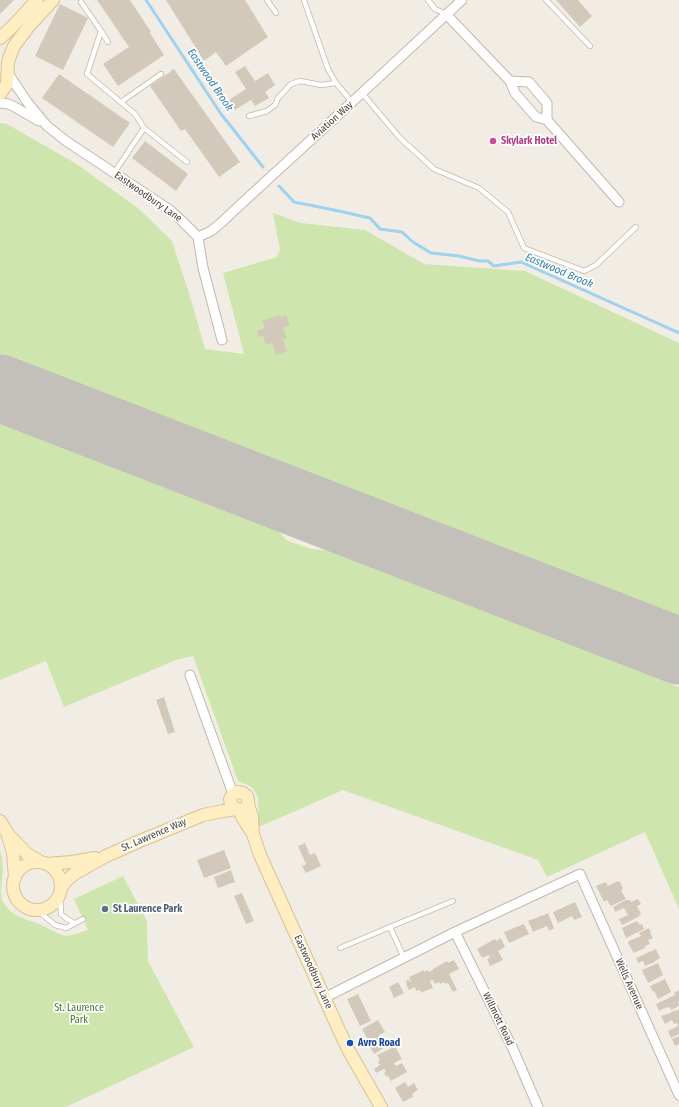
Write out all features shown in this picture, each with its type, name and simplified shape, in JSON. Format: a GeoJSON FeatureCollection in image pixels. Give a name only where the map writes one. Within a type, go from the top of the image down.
{"type":"FeatureCollection","features":[{"type":"Feature","properties":{"kind":"street"},"geometry":{"type":"LineString","coordinates":[[0,38],[37,0]]}},
{"type":"Feature","properties":{"kind":"street"},"geometry":{"type":"LineString","coordinates":[[0,94],[7,84],[10,56],[14,46],[29,26],[53,0]]}},
{"type":"Feature","properties":{"kind":"street","name":"Aviation Way"},"geometry":{"type":"LineString","coordinates":[[198,237],[210,231],[222,222],[462,0]]}},
{"type":"Feature","properties":{"kind":"street"},"geometry":{"type":"LineString","coordinates":[[446,14],[510,81],[514,93],[536,117],[546,120],[619,202]]}},
{"type":"Feature","properties":{"kind":"street","name":"Eastwoodbury Lane"},"geometry":{"type":"LineString","coordinates":[[0,62],[28,103],[47,126]]}},
{"type":"Feature","properties":{"kind":"street"},"geometry":{"type":"LineString","coordinates":[[510,81],[529,82],[547,103],[546,120]]}},
{"type":"Feature","properties":{"kind":"street","name":"Eastwoodbury Lane"},"geometry":{"type":"LineString","coordinates":[[0,103],[13,106],[47,126],[66,141],[170,210],[198,237]]}},
{"type":"Feature","properties":{"kind":"street"},"geometry":{"type":"LineString","coordinates":[[198,237],[203,268],[222,340]]}},
{"type":"Feature","properties":{"kind":"street","name":"Eastwoodbury Lane"},"geometry":{"type":"LineString","coordinates":[[190,674],[223,766],[238,802],[252,817],[253,834],[260,855],[349,1051],[381,1107]]}},
{"type":"Feature","properties":{"kind":"street","name":"St. Lawrence Way"},"geometry":{"type":"LineString","coordinates":[[61,892],[66,881],[74,874],[106,856],[202,815],[223,811],[238,802]]}},
{"type":"Feature","properties":{"kind":"street"},"geometry":{"type":"LineString","coordinates":[[0,821],[8,834],[27,854],[53,867],[59,875],[61,892],[55,903],[42,910],[31,910],[23,906],[17,900],[13,890],[13,883],[21,868],[31,862],[43,863]]}},
{"type":"Feature","properties":{"kind":"street"},"geometry":{"type":"LineString","coordinates":[[8,834],[13,853],[15,878]]}},
{"type":"Feature","properties":{"kind":"street","name":"St. Lawrence Way"},"geometry":{"type":"LineString","coordinates":[[43,863],[72,862],[106,856]]}},
{"type":"Feature","properties":{"kind":"street","name":"Wells Avenue"},"geometry":{"type":"LineString","coordinates":[[455,932],[580,874],[679,1094]]}},
{"type":"Feature","properties":{"kind":"street"},"geometry":{"type":"LineString","coordinates":[[324,998],[455,932]]}},
{"type":"Feature","properties":{"kind":"street","name":"Willmott Road"},"geometry":{"type":"LineString","coordinates":[[455,932],[513,1049],[538,1107]]}},
{"type":"Feature","properties":{"kind":"lane"},"geometry":{"type":"LineString","coordinates":[[267,0],[276,13]]}},
{"type":"Feature","properties":{"kind":"lane"},"geometry":{"type":"LineString","coordinates":[[304,0],[328,69],[336,83],[353,102]]}},
{"type":"Feature","properties":{"kind":"lane"},"geometry":{"type":"LineString","coordinates":[[428,0],[435,9],[446,14]]}},
{"type":"Feature","properties":{"kind":"lane"},"geometry":{"type":"LineString","coordinates":[[546,0],[590,46]]}},
{"type":"Feature","properties":{"kind":"lane"},"geometry":{"type":"LineString","coordinates":[[81,2],[108,42]]}},
{"type":"Feature","properties":{"kind":"lane"},"geometry":{"type":"LineString","coordinates":[[101,31],[87,74],[135,114],[144,128],[187,162]]}},
{"type":"Feature","properties":{"kind":"lane"},"geometry":{"type":"LineString","coordinates":[[122,102],[161,74]]}},
{"type":"Feature","properties":{"kind":"lane"},"geometry":{"type":"LineString","coordinates":[[249,116],[267,111],[275,105],[278,98],[291,84],[300,81],[321,85],[336,83]]}},
{"type":"Feature","properties":{"kind":"lane"},"geometry":{"type":"LineString","coordinates":[[362,93],[400,138],[434,169],[479,188],[508,212],[524,248],[584,272],[596,265],[636,227]]}},
{"type":"Feature","properties":{"kind":"lane"},"geometry":{"type":"LineString","coordinates":[[114,173],[144,128]]}},
{"type":"Feature","properties":{"kind":"lane"},"geometry":{"type":"LineString","coordinates":[[61,892],[61,914],[66,919],[74,923]]}},
{"type":"Feature","properties":{"kind":"lane"},"geometry":{"type":"LineString","coordinates":[[340,948],[453,901]]}},
{"type":"Feature","properties":{"kind":"lane"},"geometry":{"type":"LineString","coordinates":[[37,910],[55,925],[66,928],[83,919]]}},
{"type":"Feature","properties":{"kind":"lane"},"geometry":{"type":"LineString","coordinates":[[390,927],[404,958]]}},
{"type":"Feature","properties":{"kind":"green space"},"geometry":{"type":"Polygon","coordinates":[[[0,123],[7,124],[75,163],[138,208],[172,241],[205,349],[244,354],[223,273],[277,257],[280,250],[273,213],[301,223],[365,230],[424,264],[525,271],[679,343],[679,625],[335,492],[324,482],[287,472],[130,414],[0,363],[0,123]]]}},
{"type":"Feature","properties":{"kind":"green space"},"geometry":{"type":"Polygon","coordinates":[[[0,423],[50,443],[53,437],[277,529],[286,540],[311,549],[335,551],[679,687],[679,909],[645,832],[547,877],[538,860],[343,790],[259,827],[258,797],[252,787],[238,781],[193,656],[176,660],[64,707],[46,661],[0,680],[0,423]]]}},
{"type":"Feature","properties":{"kind":"green space","name":"St. Laurence Park"},"geometry":{"type":"Polygon","coordinates":[[[0,850],[3,869],[1,892],[2,900],[8,909],[22,918],[66,936],[88,930],[74,899],[123,876],[147,921],[148,961],[194,1047],[66,1107],[0,1107],[0,850]]]}},
{"type":"Feature","properties":{"kind":"building"},"geometry":{"type":"Polygon","coordinates":[[[0,0],[14,0],[0,14],[0,0]]]}},
{"type":"Feature","properties":{"kind":"building"},"geometry":{"type":"Polygon","coordinates":[[[97,0],[130,0],[164,55],[118,86],[103,64],[129,47],[97,0]]]}},
{"type":"Feature","properties":{"kind":"building"},"geometry":{"type":"Polygon","coordinates":[[[166,0],[245,0],[268,37],[226,66],[216,52],[204,61],[166,0]]]}},
{"type":"Feature","properties":{"kind":"building"},"geometry":{"type":"Polygon","coordinates":[[[556,0],[578,0],[592,16],[580,27],[556,0]]]}},
{"type":"Feature","properties":{"kind":"building"},"geometry":{"type":"Polygon","coordinates":[[[60,4],[88,18],[63,70],[35,56],[60,4]]]}},
{"type":"Feature","properties":{"kind":"building"},"geometry":{"type":"Polygon","coordinates":[[[245,66],[255,81],[268,73],[275,85],[265,92],[269,98],[255,106],[251,100],[235,110],[229,100],[246,89],[235,72],[245,66]]]}},
{"type":"Feature","properties":{"kind":"building"},"geometry":{"type":"Polygon","coordinates":[[[174,69],[240,162],[219,177],[185,129],[181,131],[150,86],[174,69]]]}},
{"type":"Feature","properties":{"kind":"building"},"geometry":{"type":"Polygon","coordinates":[[[59,74],[130,123],[113,147],[42,98],[59,74]]]}},
{"type":"Feature","properties":{"kind":"building"},"geometry":{"type":"Polygon","coordinates":[[[145,141],[188,174],[176,191],[132,158],[145,141]]]}},
{"type":"Feature","properties":{"kind":"building"},"geometry":{"type":"Polygon","coordinates":[[[280,315],[281,317],[286,315],[290,325],[283,328],[287,338],[283,340],[287,351],[276,355],[272,343],[266,345],[263,336],[259,337],[257,331],[265,328],[262,321],[280,315]]]}},
{"type":"Feature","properties":{"kind":"building"},"geometry":{"type":"Polygon","coordinates":[[[164,697],[175,732],[168,734],[156,700],[164,697]]]}},
{"type":"Feature","properties":{"kind":"building"},"geometry":{"type":"Polygon","coordinates":[[[305,843],[310,855],[315,853],[321,866],[306,873],[302,866],[306,864],[298,846],[305,843]]]}},
{"type":"Feature","properties":{"kind":"building"},"geometry":{"type":"Polygon","coordinates":[[[224,850],[231,868],[204,878],[197,860],[224,850]]]}},
{"type":"Feature","properties":{"kind":"building"},"geometry":{"type":"Polygon","coordinates":[[[231,870],[235,882],[218,888],[214,877],[231,870]]]}},
{"type":"Feature","properties":{"kind":"building"},"geometry":{"type":"Polygon","coordinates":[[[618,881],[623,888],[621,891],[626,899],[611,906],[607,900],[604,902],[596,886],[606,882],[608,886],[618,881]]]}},
{"type":"Feature","properties":{"kind":"building"},"geometry":{"type":"Polygon","coordinates":[[[242,893],[254,921],[246,924],[234,896],[242,893]]]}},
{"type":"Feature","properties":{"kind":"building"},"geometry":{"type":"Polygon","coordinates":[[[638,899],[641,904],[637,906],[641,914],[622,925],[619,919],[628,915],[624,908],[615,912],[613,907],[626,900],[630,900],[631,902],[638,899]]]}},
{"type":"Feature","properties":{"kind":"building"},"geometry":{"type":"Polygon","coordinates":[[[575,902],[582,917],[574,920],[572,916],[558,923],[553,912],[575,902]]]}},
{"type":"Feature","properties":{"kind":"building"},"geometry":{"type":"Polygon","coordinates":[[[548,913],[554,928],[549,931],[547,926],[533,932],[528,921],[548,913]]]}},
{"type":"Feature","properties":{"kind":"building"},"geometry":{"type":"Polygon","coordinates":[[[637,921],[640,925],[642,924],[644,929],[626,938],[622,928],[637,921]]]}},
{"type":"Feature","properties":{"kind":"building"},"geometry":{"type":"Polygon","coordinates":[[[524,924],[529,934],[509,943],[504,932],[524,924]]]}},
{"type":"Feature","properties":{"kind":"building"},"geometry":{"type":"Polygon","coordinates":[[[649,928],[653,938],[648,940],[650,944],[634,953],[628,943],[629,941],[641,936],[639,933],[649,928]]]}},
{"type":"Feature","properties":{"kind":"building"},"geometry":{"type":"Polygon","coordinates":[[[501,938],[505,947],[498,951],[503,960],[490,966],[487,959],[490,957],[489,955],[482,958],[477,949],[495,939],[496,941],[501,938]]]}},
{"type":"Feature","properties":{"kind":"building"},"geometry":{"type":"Polygon","coordinates":[[[656,949],[660,958],[655,962],[645,966],[643,961],[638,963],[636,958],[656,949]]]}},
{"type":"Feature","properties":{"kind":"building"},"geometry":{"type":"Polygon","coordinates":[[[454,960],[459,969],[449,974],[457,990],[453,992],[448,983],[445,984],[444,982],[440,984],[439,982],[435,984],[433,980],[430,981],[433,988],[421,993],[420,990],[416,991],[415,987],[409,990],[406,981],[408,979],[411,982],[409,977],[424,970],[424,972],[428,970],[429,972],[447,961],[448,963],[454,960]]]}},
{"type":"Feature","properties":{"kind":"building"},"geometry":{"type":"Polygon","coordinates":[[[658,963],[663,975],[648,983],[642,970],[658,963]]]}},
{"type":"Feature","properties":{"kind":"building"},"geometry":{"type":"Polygon","coordinates":[[[665,979],[671,992],[658,999],[650,986],[665,979]]]}},
{"type":"Feature","properties":{"kind":"building"},"geometry":{"type":"Polygon","coordinates":[[[398,982],[404,993],[394,998],[389,987],[398,982]]]}},
{"type":"Feature","properties":{"kind":"building"},"geometry":{"type":"Polygon","coordinates":[[[679,990],[679,1006],[671,1010],[670,1007],[667,1007],[659,1011],[656,1004],[675,995],[674,993],[679,990]]]}},
{"type":"Feature","properties":{"kind":"building"},"geometry":{"type":"Polygon","coordinates":[[[358,994],[371,1021],[360,1026],[347,999],[358,994]]]}},
{"type":"Feature","properties":{"kind":"building"},"geometry":{"type":"Polygon","coordinates":[[[679,1009],[679,1034],[671,1038],[668,1031],[678,1026],[677,1023],[674,1024],[672,1020],[665,1024],[661,1016],[679,1009]]]}},
{"type":"Feature","properties":{"kind":"building"},"geometry":{"type":"Polygon","coordinates":[[[378,1020],[385,1032],[379,1035],[387,1046],[374,1054],[362,1029],[378,1020]]]}},
{"type":"Feature","properties":{"kind":"building"},"geometry":{"type":"Polygon","coordinates":[[[679,1036],[679,1044],[675,1046],[672,1039],[679,1036]]]}},
{"type":"Feature","properties":{"kind":"building"},"geometry":{"type":"Polygon","coordinates":[[[394,1047],[402,1059],[394,1063],[396,1066],[402,1063],[407,1072],[391,1081],[388,1076],[386,1077],[384,1073],[386,1072],[384,1069],[376,1073],[374,1069],[380,1065],[378,1062],[380,1060],[377,1055],[394,1047]]]}},
{"type":"Feature","properties":{"kind":"building"},"geometry":{"type":"Polygon","coordinates":[[[405,1082],[408,1087],[414,1083],[418,1090],[412,1094],[413,1097],[403,1102],[395,1088],[405,1082]]]}},
{"type":"Feature","properties":{"kind":"waterway","name":"Eastwood Brook"},"geometry":{"type":"LineString","coordinates":[[146,0],[221,114],[263,167]]}},
{"type":"Feature","properties":{"kind":"waterway","name":"Eastwood Brook"},"geometry":{"type":"LineString","coordinates":[[279,186],[294,202],[370,218],[380,229],[402,232],[413,242],[431,253],[459,256],[479,261],[488,261],[494,266],[521,262],[679,333]]}},
{"type":"Feature","properties":{"kind":"runway"},"geometry":{"type":"LineString","coordinates":[[0,388],[679,651]]}},
{"type":"Feature","properties":{"kind":"place","name":"Skylark Hotel"},"geometry":{"type":"Point","coordinates":[493,141]}},
{"type":"Feature","properties":{"kind":"place","name":"St Laurence Park"},"geometry":{"type":"Point","coordinates":[105,909]}},
{"type":"Feature","properties":{"kind":"place","name":"Avro Road"},"geometry":{"type":"Point","coordinates":[350,1043]}}]}
